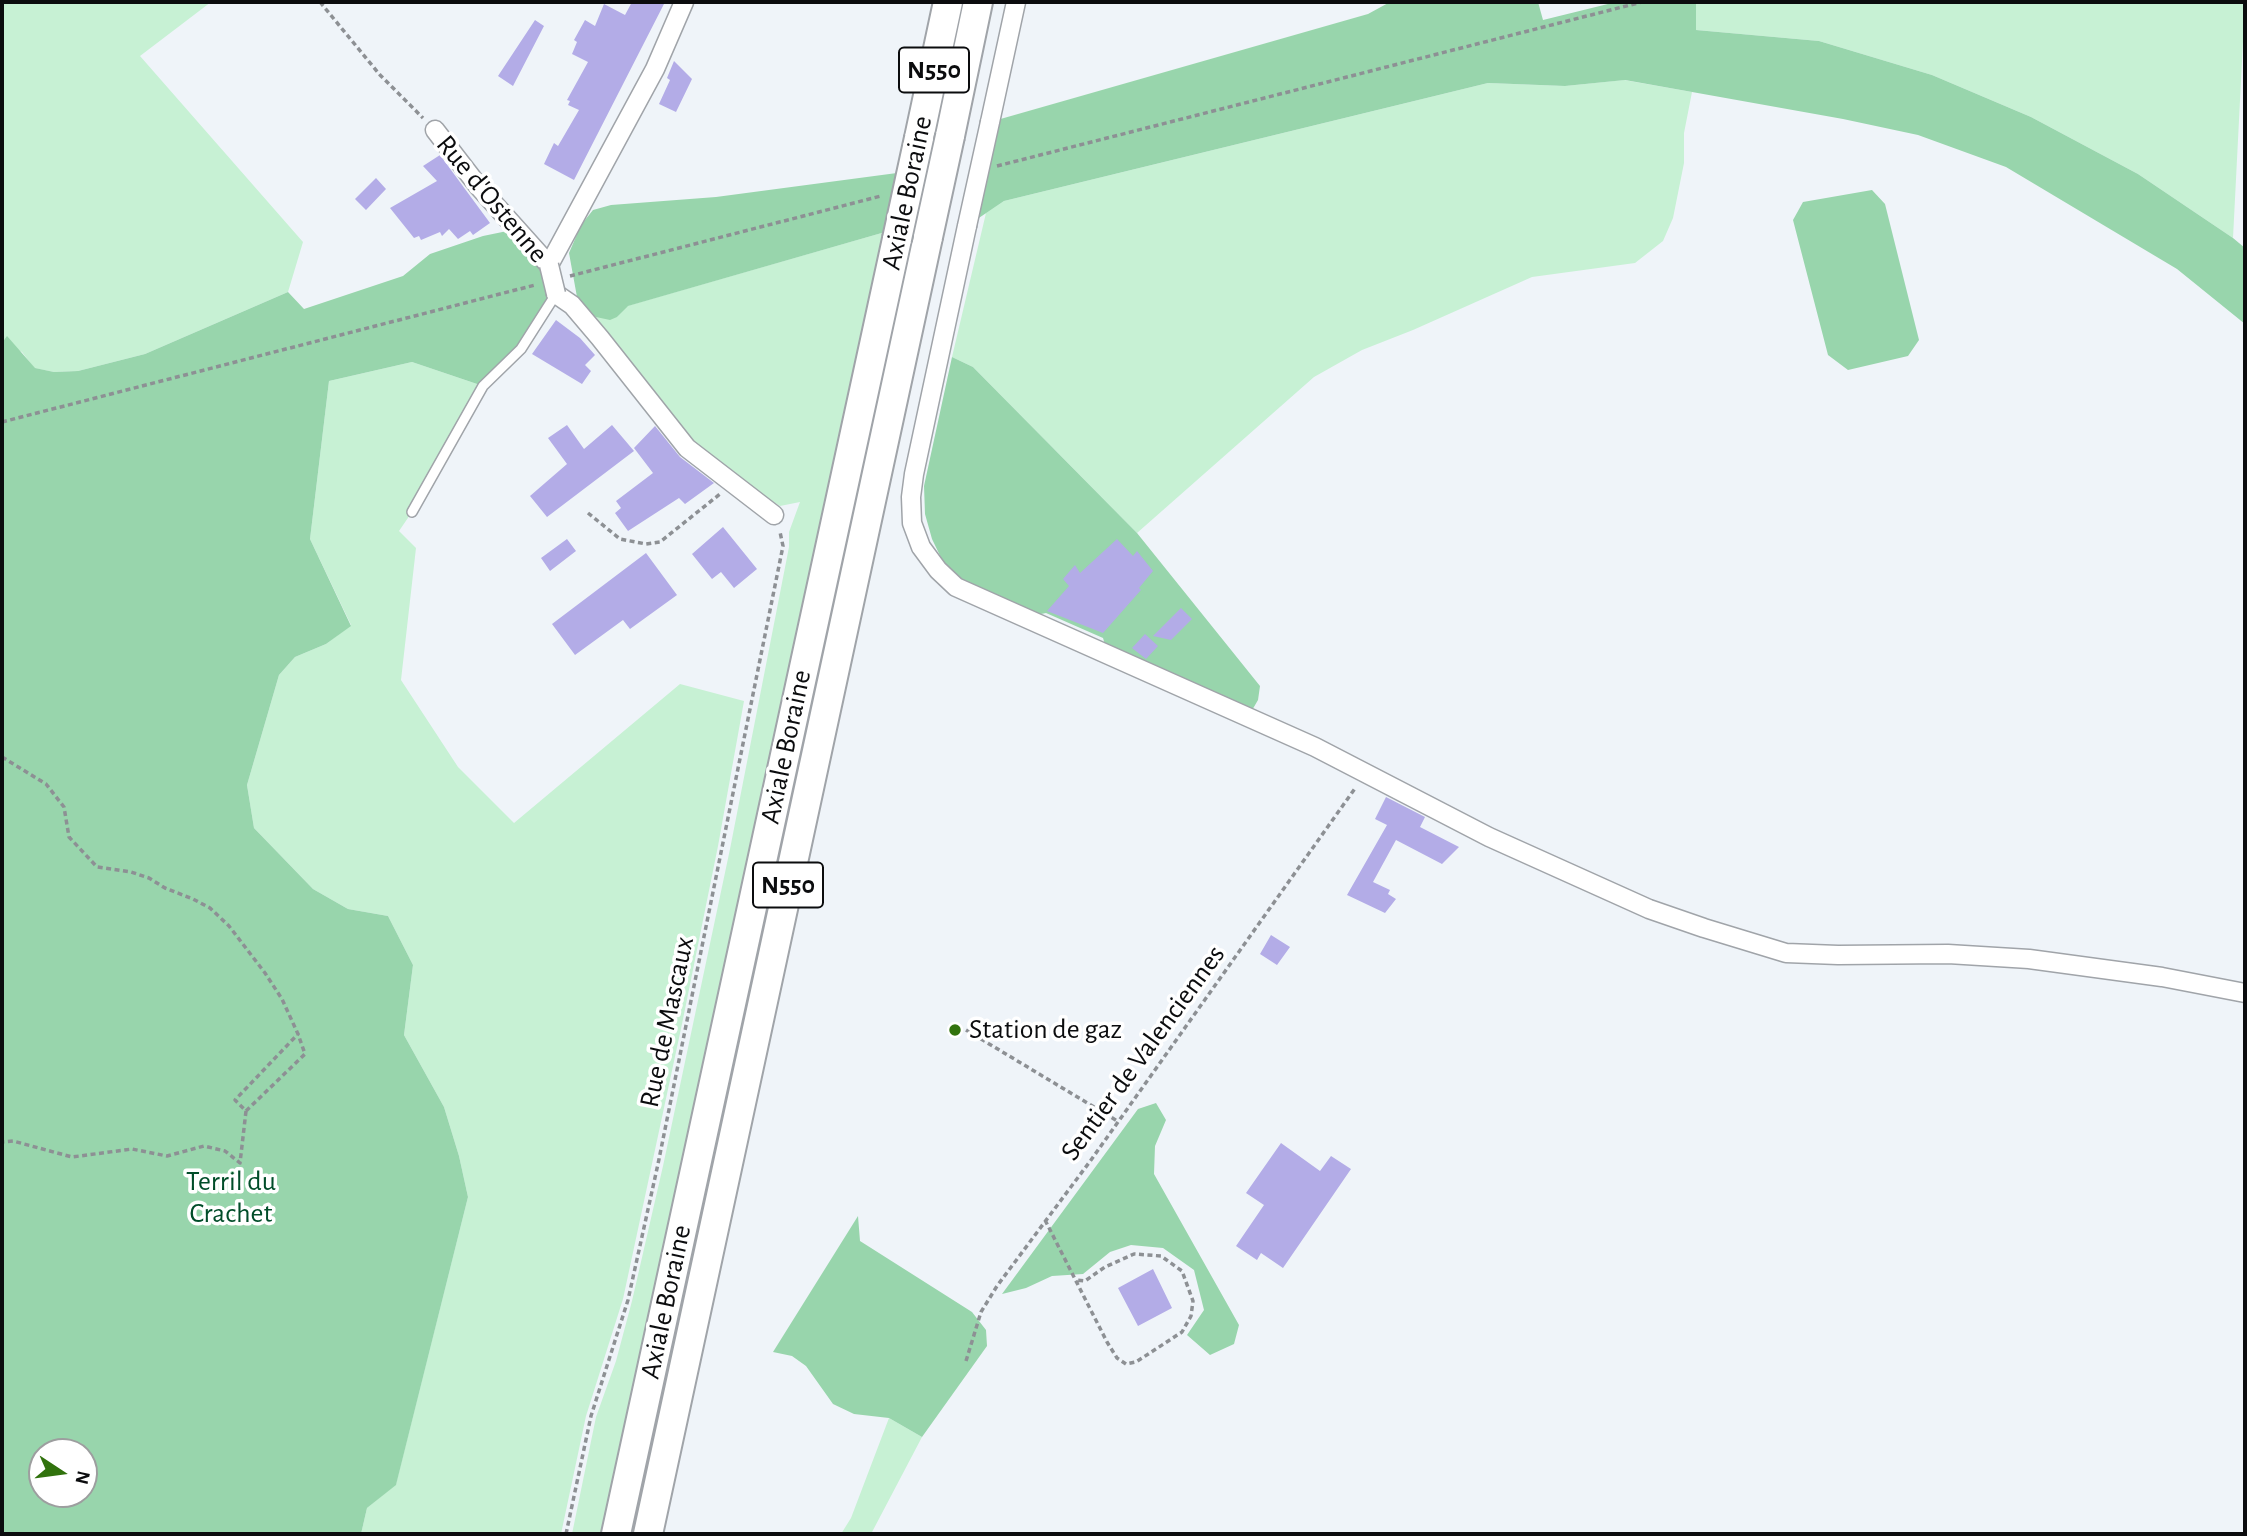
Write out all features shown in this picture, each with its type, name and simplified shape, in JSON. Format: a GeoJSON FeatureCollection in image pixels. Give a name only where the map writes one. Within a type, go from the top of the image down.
{"type":"FeatureCollection","features":[{"type":"Feature","properties":{"kind":"highway","name":"Axiale Boraine"},"geometry":{"type":"LineString","coordinates":[[616,1534],[948,2]]}},
{"type":"Feature","properties":{"kind":"highway","name":"Axiale Boraine"},"geometry":{"type":"LineString","coordinates":[[648,1534],[978,2]]}},
{"type":"Feature","properties":{"kind":"street"},"geometry":{"type":"LineString","coordinates":[[549,265],[656,69],[684,2]]}},
{"type":"Feature","properties":{"kind":"street"},"geometry":{"type":"LineString","coordinates":[[1016,2],[911,496],[912,523],[921,547],[937,570],[956,587],[1303,742],[1489,837],[1648,909],[1704,928],[1786,953],[1948,954],[2029,959],[2162,976],[2245,993]]}},
{"type":"Feature","properties":{"kind":"street","name":"Rue d'Ostenne"},"geometry":{"type":"LineString","coordinates":[[435,130],[479,187],[549,265],[549,289],[572,305],[687,448],[774,515]]}},
{"type":"Feature","properties":{"kind":"lane"},"geometry":{"type":"LineString","coordinates":[[412,512],[482,386],[521,349],[549,289]]}},
{"type":"Feature","properties":{"kind":"path","name":"Rue d'Ostenne"},"geometry":{"type":"LineString","coordinates":[[320,2],[380,75],[435,130]]}},
{"type":"Feature","properties":{"kind":"path"},"geometry":{"type":"LineString","coordinates":[[986,169],[1642,2]]}},
{"type":"Feature","properties":{"kind":"path"},"geometry":{"type":"LineString","coordinates":[[568,276],[892,193]]}},
{"type":"Feature","properties":{"kind":"path"},"geometry":{"type":"LineString","coordinates":[[2,422],[549,289]]}},
{"type":"Feature","properties":{"kind":"path"},"geometry":{"type":"LineString","coordinates":[[588,513],[620,540],[646,544],[660,542],[732,484]]}},
{"type":"Feature","properties":{"kind":"path","name":"Rue de Mascaux"},"geometry":{"type":"LineString","coordinates":[[566,1534],[591,1416],[628,1300],[688,1024],[783,546],[774,515]]}},
{"type":"Feature","properties":{"kind":"path"},"geometry":{"type":"LineString","coordinates":[[2,757],[46,784],[64,807],[69,837],[97,867],[131,872],[149,878],[210,908],[229,926],[282,999],[305,1054],[246,1111],[240,1163],[225,1151],[204,1146],[167,1156],[132,1149],[72,1157],[13,1141],[2,1142]]}},
{"type":"Feature","properties":{"kind":"path","name":"Sentier de Valenciennes"},"geometry":{"type":"LineString","coordinates":[[965,1361],[981,1312],[997,1286],[1119,1122],[1366,774]]}},
{"type":"Feature","properties":{"kind":"path"},"geometry":{"type":"LineString","coordinates":[[966,1030],[1119,1122]]}},
{"type":"Feature","properties":{"kind":"path"},"geometry":{"type":"LineString","coordinates":[[246,1111],[235,1100],[298,1034]]}},
{"type":"Feature","properties":{"kind":"path"},"geometry":{"type":"LineString","coordinates":[[1045,1220],[1107,1342],[1117,1358],[1126,1364],[1136,1362],[1182,1332],[1191,1316],[1192,1301],[1182,1271],[1161,1256],[1134,1254],[1105,1267],[1085,1281],[1076,1280]]}},
{"type":"Feature","properties":{"kind":"green space"},"geometry":{"type":"Polygon","coordinates":[[[2,2],[211,2],[140,56],[303,242],[288,292],[145,354],[78,371],[54,372],[34,368],[22,352],[2,343],[2,2]]]}},
{"type":"Feature","properties":{"kind":"green space"},"geometry":{"type":"Polygon","coordinates":[[[1390,2],[1538,2],[1543,20],[1616,2],[1696,2],[1696,30],[1819,41],[1932,75],[2031,117],[2138,174],[2233,238],[2245,248],[2245,324],[2177,269],[2006,167],[1918,135],[1625,80],[1565,86],[1488,83],[1004,201],[967,226],[990,122],[1368,14],[1390,2]]]}},
{"type":"Feature","properties":{"kind":"green space"},"geometry":{"type":"Polygon","coordinates":[[[1696,2],[2245,2],[2233,238],[2138,174],[2031,117],[1932,75],[1819,41],[1696,30],[1696,2]]]}},
{"type":"Feature","properties":{"kind":"green space"},"geometry":{"type":"Polygon","coordinates":[[[1624,80],[1692,92],[1684,133],[1684,163],[1673,218],[1663,241],[1635,263],[1532,277],[1362,350],[1314,377],[1137,533],[973,367],[952,357],[986,213],[1004,201],[1488,83],[1565,86],[1624,80]]]}},
{"type":"Feature","properties":{"kind":"green space"},"geometry":{"type":"Polygon","coordinates":[[[912,171],[899,228],[628,306],[610,320],[596,317],[584,310],[577,297],[569,253],[581,225],[593,210],[611,205],[716,197],[912,171]]]}},
{"type":"Feature","properties":{"kind":"green space"},"geometry":{"type":"Polygon","coordinates":[[[1872,190],[1885,204],[1919,340],[1908,356],[1848,370],[1828,355],[1793,220],[1803,202],[1872,190]]]}},
{"type":"Feature","properties":{"kind":"green space"},"geometry":{"type":"Polygon","coordinates":[[[899,228],[616,1534],[572,1534],[596,1417],[616,1361],[663,1166],[730,849],[789,547],[789,532],[800,502],[780,506],[737,479],[710,467],[584,310],[617,317],[627,306],[899,228]]]}},
{"type":"Feature","properties":{"kind":"green space","name":"Terril du Crachet"},"geometry":{"type":"Polygon","coordinates":[[[517,229],[556,294],[521,349],[483,386],[412,362],[329,381],[310,539],[351,626],[326,644],[295,657],[279,675],[247,785],[254,828],[313,889],[348,909],[388,916],[413,965],[404,1035],[444,1107],[468,1197],[396,1485],[367,1508],[361,1534],[2,1534],[2,343],[7,336],[35,368],[54,372],[78,371],[145,354],[288,292],[304,309],[403,276],[430,254],[483,236],[517,229]]]}},
{"type":"Feature","properties":{"kind":"green space"},"geometry":{"type":"Polygon","coordinates":[[[952,357],[973,367],[1137,533],[1260,686],[1258,700],[1251,712],[1106,648],[1103,638],[1046,613],[1031,616],[956,579],[945,566],[932,539],[925,514],[924,486],[952,357]]]}},
{"type":"Feature","properties":{"kind":"green space"},"geometry":{"type":"Polygon","coordinates":[[[412,362],[483,386],[399,531],[416,548],[401,680],[458,767],[514,823],[680,684],[744,701],[682,1024],[623,1299],[586,1416],[561,1534],[361,1534],[367,1508],[396,1484],[468,1197],[444,1107],[404,1035],[413,965],[388,916],[348,909],[313,889],[254,828],[247,785],[279,675],[295,657],[326,644],[351,625],[310,539],[329,381],[412,362]]]}},
{"type":"Feature","properties":{"kind":"green space"},"geometry":{"type":"Polygon","coordinates":[[[1156,1103],[1166,1120],[1155,1146],[1154,1174],[1239,1325],[1234,1344],[1210,1355],[1187,1335],[1204,1310],[1194,1270],[1163,1248],[1131,1245],[1110,1252],[1083,1274],[1052,1276],[1026,1288],[1002,1294],[1138,1109],[1156,1103]]]}},
{"type":"Feature","properties":{"kind":"green space"},"geometry":{"type":"Polygon","coordinates":[[[858,1216],[860,1241],[972,1312],[986,1330],[987,1346],[922,1437],[889,1418],[854,1414],[833,1404],[806,1366],[792,1356],[773,1352],[858,1216]]]}},
{"type":"Feature","properties":{"kind":"green space"},"geometry":{"type":"Polygon","coordinates":[[[889,1418],[922,1437],[871,1534],[841,1534],[851,1518],[889,1418]]]}},
{"type":"Feature","properties":{"kind":"building"},"geometry":{"type":"Polygon","coordinates":[[[632,2],[665,2],[574,180],[544,164],[554,143],[558,146],[579,110],[568,105],[570,101],[567,100],[588,62],[572,54],[577,42],[574,40],[585,20],[595,26],[604,4],[625,15],[632,2]]]}},
{"type":"Feature","properties":{"kind":"building"},"geometry":{"type":"Polygon","coordinates":[[[535,20],[544,26],[513,86],[498,76],[535,20]]]}},
{"type":"Feature","properties":{"kind":"building"},"geometry":{"type":"Polygon","coordinates":[[[674,61],[692,79],[676,112],[659,104],[670,80],[667,78],[674,61]]]}},
{"type":"Feature","properties":{"kind":"building"},"geometry":{"type":"Polygon","coordinates":[[[440,155],[490,223],[473,235],[470,231],[458,239],[449,229],[442,236],[440,232],[421,240],[419,236],[414,238],[390,208],[437,181],[423,166],[440,155]]]}},
{"type":"Feature","properties":{"kind":"building"},"geometry":{"type":"Polygon","coordinates":[[[376,178],[386,189],[366,210],[355,199],[376,178]]]}},
{"type":"Feature","properties":{"kind":"building"},"geometry":{"type":"Polygon","coordinates":[[[556,320],[580,338],[595,355],[585,365],[591,371],[582,384],[532,354],[556,320]]]}},
{"type":"Feature","properties":{"kind":"building"},"geometry":{"type":"Polygon","coordinates":[[[567,425],[584,449],[612,425],[634,451],[547,517],[530,496],[567,464],[548,438],[567,425]]]}},
{"type":"Feature","properties":{"kind":"building"},"geometry":{"type":"Polygon","coordinates":[[[655,426],[680,457],[714,483],[685,504],[679,498],[628,531],[615,513],[621,508],[616,501],[653,473],[634,448],[655,426]]]}},
{"type":"Feature","properties":{"kind":"building"},"geometry":{"type":"Polygon","coordinates":[[[723,527],[757,569],[734,588],[721,572],[712,579],[692,554],[723,527]]]}},
{"type":"Feature","properties":{"kind":"building"},"geometry":{"type":"Polygon","coordinates":[[[567,539],[576,551],[550,571],[541,558],[567,539]]]}},
{"type":"Feature","properties":{"kind":"building"},"geometry":{"type":"Polygon","coordinates":[[[1117,539],[1133,556],[1137,551],[1153,571],[1139,588],[1141,590],[1103,633],[1047,611],[1069,586],[1063,579],[1075,565],[1080,573],[1117,539]]]}},
{"type":"Feature","properties":{"kind":"building"},"geometry":{"type":"Polygon","coordinates":[[[646,553],[677,595],[630,629],[623,620],[575,655],[552,624],[646,553]]]}},
{"type":"Feature","properties":{"kind":"building"},"geometry":{"type":"Polygon","coordinates":[[[1181,608],[1192,619],[1171,640],[1153,636],[1181,608]]]}},
{"type":"Feature","properties":{"kind":"building"},"geometry":{"type":"Polygon","coordinates":[[[1145,634],[1158,646],[1146,659],[1132,648],[1145,634]]]}},
{"type":"Feature","properties":{"kind":"building"},"geometry":{"type":"Polygon","coordinates":[[[1386,797],[1425,817],[1420,827],[1459,847],[1442,864],[1396,840],[1373,882],[1390,890],[1388,894],[1396,899],[1385,913],[1347,895],[1387,825],[1375,819],[1386,797]]]}},
{"type":"Feature","properties":{"kind":"building"},"geometry":{"type":"Polygon","coordinates":[[[1271,935],[1290,947],[1277,965],[1260,954],[1271,935]]]}},
{"type":"Feature","properties":{"kind":"building"},"geometry":{"type":"Polygon","coordinates":[[[1281,1143],[1320,1171],[1331,1156],[1351,1169],[1283,1268],[1261,1253],[1257,1260],[1236,1246],[1264,1205],[1246,1193],[1281,1143]]]}},
{"type":"Feature","properties":{"kind":"building"},"geometry":{"type":"Polygon","coordinates":[[[1153,1269],[1172,1308],[1138,1326],[1118,1288],[1153,1269]]]}},
{"type":"Feature","properties":{"kind":"place","name":"Station de gaz"},"geometry":{"type":"Point","coordinates":[955,1030]}}]}
